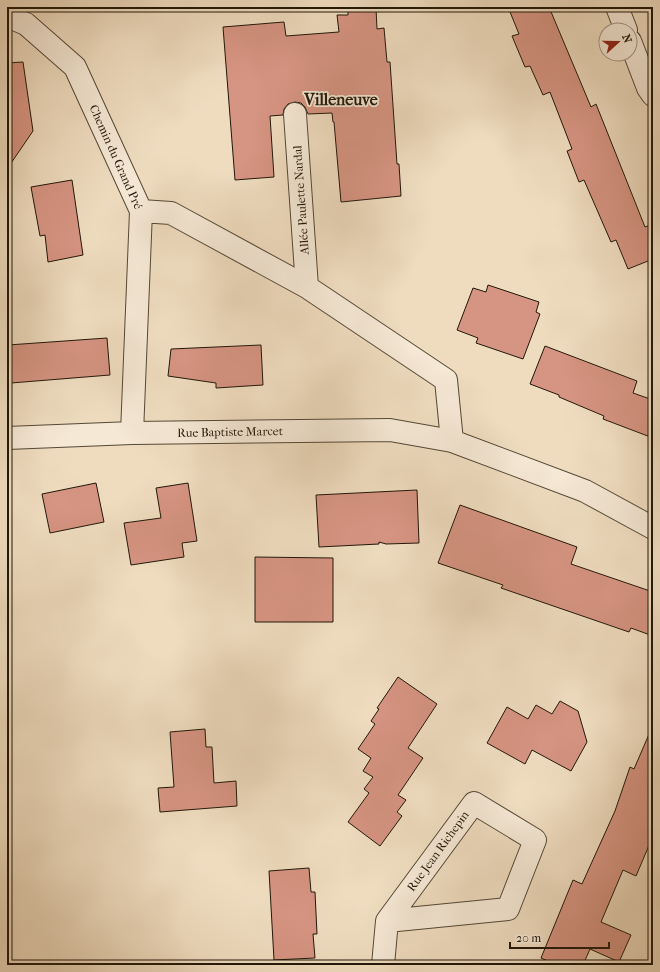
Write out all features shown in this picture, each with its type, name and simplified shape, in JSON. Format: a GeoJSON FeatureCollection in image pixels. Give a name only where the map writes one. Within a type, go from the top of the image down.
{"type":"FeatureCollection","features":[{"type":"Feature","properties":{"kind":"street"},"geometry":{"type":"LineString","coordinates":[[617,7],[623,22]]}},
{"type":"Feature","properties":{"kind":"street","name":"Chemin du Grand Pré"},"geometry":{"type":"LineString","coordinates":[[7,16],[26,24],[75,67],[141,211],[132,433]]}},
{"type":"Feature","properties":{"kind":"street"},"geometry":{"type":"LineString","coordinates":[[638,62],[648,88],[653,95]]}},
{"type":"Feature","properties":{"kind":"street","name":"Allée Paulette Nardal"},"geometry":{"type":"LineString","coordinates":[[295,114],[307,287]]}},
{"type":"Feature","properties":{"kind":"street"},"geometry":{"type":"LineString","coordinates":[[141,211],[171,214],[307,287],[446,380],[452,441]]}},
{"type":"Feature","properties":{"kind":"street","name":"Rue Baptiste Marcet"},"geometry":{"type":"LineString","coordinates":[[7,438],[132,433],[390,430],[452,441],[585,491],[653,528]]}},
{"type":"Feature","properties":{"kind":"street","name":"Rue Jean Richepin"},"geometry":{"type":"LineString","coordinates":[[474,803],[535,840],[508,909],[387,921],[474,803]]}},
{"type":"Feature","properties":{"kind":"street"},"geometry":{"type":"LineString","coordinates":[[383,965],[387,921]]}},
{"type":"Feature","properties":{"kind":"building"},"geometry":{"type":"Polygon","coordinates":[[[508,7],[549,7],[591,107],[596,104],[645,227],[653,224],[653,259],[628,269],[616,240],[611,242],[584,180],[579,182],[567,151],[572,149],[550,92],[543,95],[530,66],[525,67],[512,36],[519,34],[508,7]]]}},
{"type":"Feature","properties":{"kind":"building"},"geometry":{"type":"Polygon","coordinates":[[[376,8],[377,29],[384,28],[387,62],[390,62],[397,164],[399,164],[401,196],[341,202],[332,113],[308,114],[305,107],[301,103],[295,102],[288,104],[284,109],[283,115],[270,116],[274,177],[235,180],[223,27],[284,22],[286,36],[339,32],[337,15],[348,15],[348,11],[376,8]]]}},
{"type":"Feature","properties":{"kind":"building"},"geometry":{"type":"Polygon","coordinates":[[[23,62],[33,131],[7,169],[7,63],[23,62]]]}},
{"type":"Feature","properties":{"kind":"building"},"geometry":{"type":"Polygon","coordinates":[[[72,180],[83,255],[48,262],[45,235],[40,236],[31,187],[72,180]]]}},
{"type":"Feature","properties":{"kind":"building"},"geometry":{"type":"Polygon","coordinates":[[[488,285],[539,302],[536,312],[540,314],[523,359],[476,343],[478,338],[457,330],[473,288],[486,292],[488,285]]]}},
{"type":"Feature","properties":{"kind":"building"},"geometry":{"type":"Polygon","coordinates":[[[107,338],[110,375],[11,383],[8,345],[107,338]]]}},
{"type":"Feature","properties":{"kind":"building"},"geometry":{"type":"Polygon","coordinates":[[[261,345],[263,385],[216,388],[216,383],[168,376],[171,349],[261,345]]]}},
{"type":"Feature","properties":{"kind":"building"},"geometry":{"type":"Polygon","coordinates":[[[545,346],[637,381],[633,393],[653,400],[653,438],[603,419],[604,416],[559,397],[559,395],[530,384],[545,346]]]}},
{"type":"Feature","properties":{"kind":"building"},"geometry":{"type":"Polygon","coordinates":[[[96,483],[104,522],[50,533],[42,494],[96,483]]]}},
{"type":"Feature","properties":{"kind":"building"},"geometry":{"type":"Polygon","coordinates":[[[188,483],[197,541],[182,543],[184,557],[131,565],[124,523],[161,518],[156,488],[188,483]]]}},
{"type":"Feature","properties":{"kind":"building"},"geometry":{"type":"Polygon","coordinates":[[[417,490],[419,543],[386,544],[379,542],[379,544],[319,547],[316,495],[417,490]]]}},
{"type":"Feature","properties":{"kind":"building"},"geometry":{"type":"Polygon","coordinates":[[[460,505],[577,547],[571,564],[653,592],[653,636],[631,628],[629,632],[501,588],[503,585],[438,563],[460,505]]]}},
{"type":"Feature","properties":{"kind":"building"},"geometry":{"type":"Polygon","coordinates":[[[255,557],[333,558],[333,622],[255,622],[255,557]]]}},
{"type":"Feature","properties":{"kind":"building"},"geometry":{"type":"Polygon","coordinates":[[[398,677],[437,704],[408,748],[423,758],[398,795],[406,800],[397,812],[402,816],[380,846],[348,822],[369,793],[364,789],[373,777],[363,771],[371,758],[358,749],[375,724],[371,721],[379,709],[377,708],[398,677]]]}},
{"type":"Feature","properties":{"kind":"building"},"geometry":{"type":"Polygon","coordinates":[[[560,701],[578,711],[587,742],[571,771],[532,750],[525,764],[487,743],[507,707],[528,719],[536,705],[552,714],[560,701]]]}},
{"type":"Feature","properties":{"kind":"building"},"geometry":{"type":"Polygon","coordinates":[[[653,725],[653,836],[636,876],[623,870],[601,922],[631,935],[619,962],[590,949],[583,965],[557,965],[541,958],[573,880],[582,884],[615,811],[630,767],[634,769],[653,725]]]}},
{"type":"Feature","properties":{"kind":"building"},"geometry":{"type":"Polygon","coordinates":[[[205,729],[206,747],[212,747],[214,783],[236,781],[237,806],[160,812],[158,788],[174,787],[170,732],[205,729]]]}},
{"type":"Feature","properties":{"kind":"building"},"geometry":{"type":"Polygon","coordinates":[[[309,868],[311,892],[315,892],[317,934],[313,934],[315,958],[274,960],[269,871],[309,868]]]}},
{"type":"Feature","properties":{"kind":"district","name":"Villeneuve"},"geometry":{"type":"Point","coordinates":[341,99]}}]}
